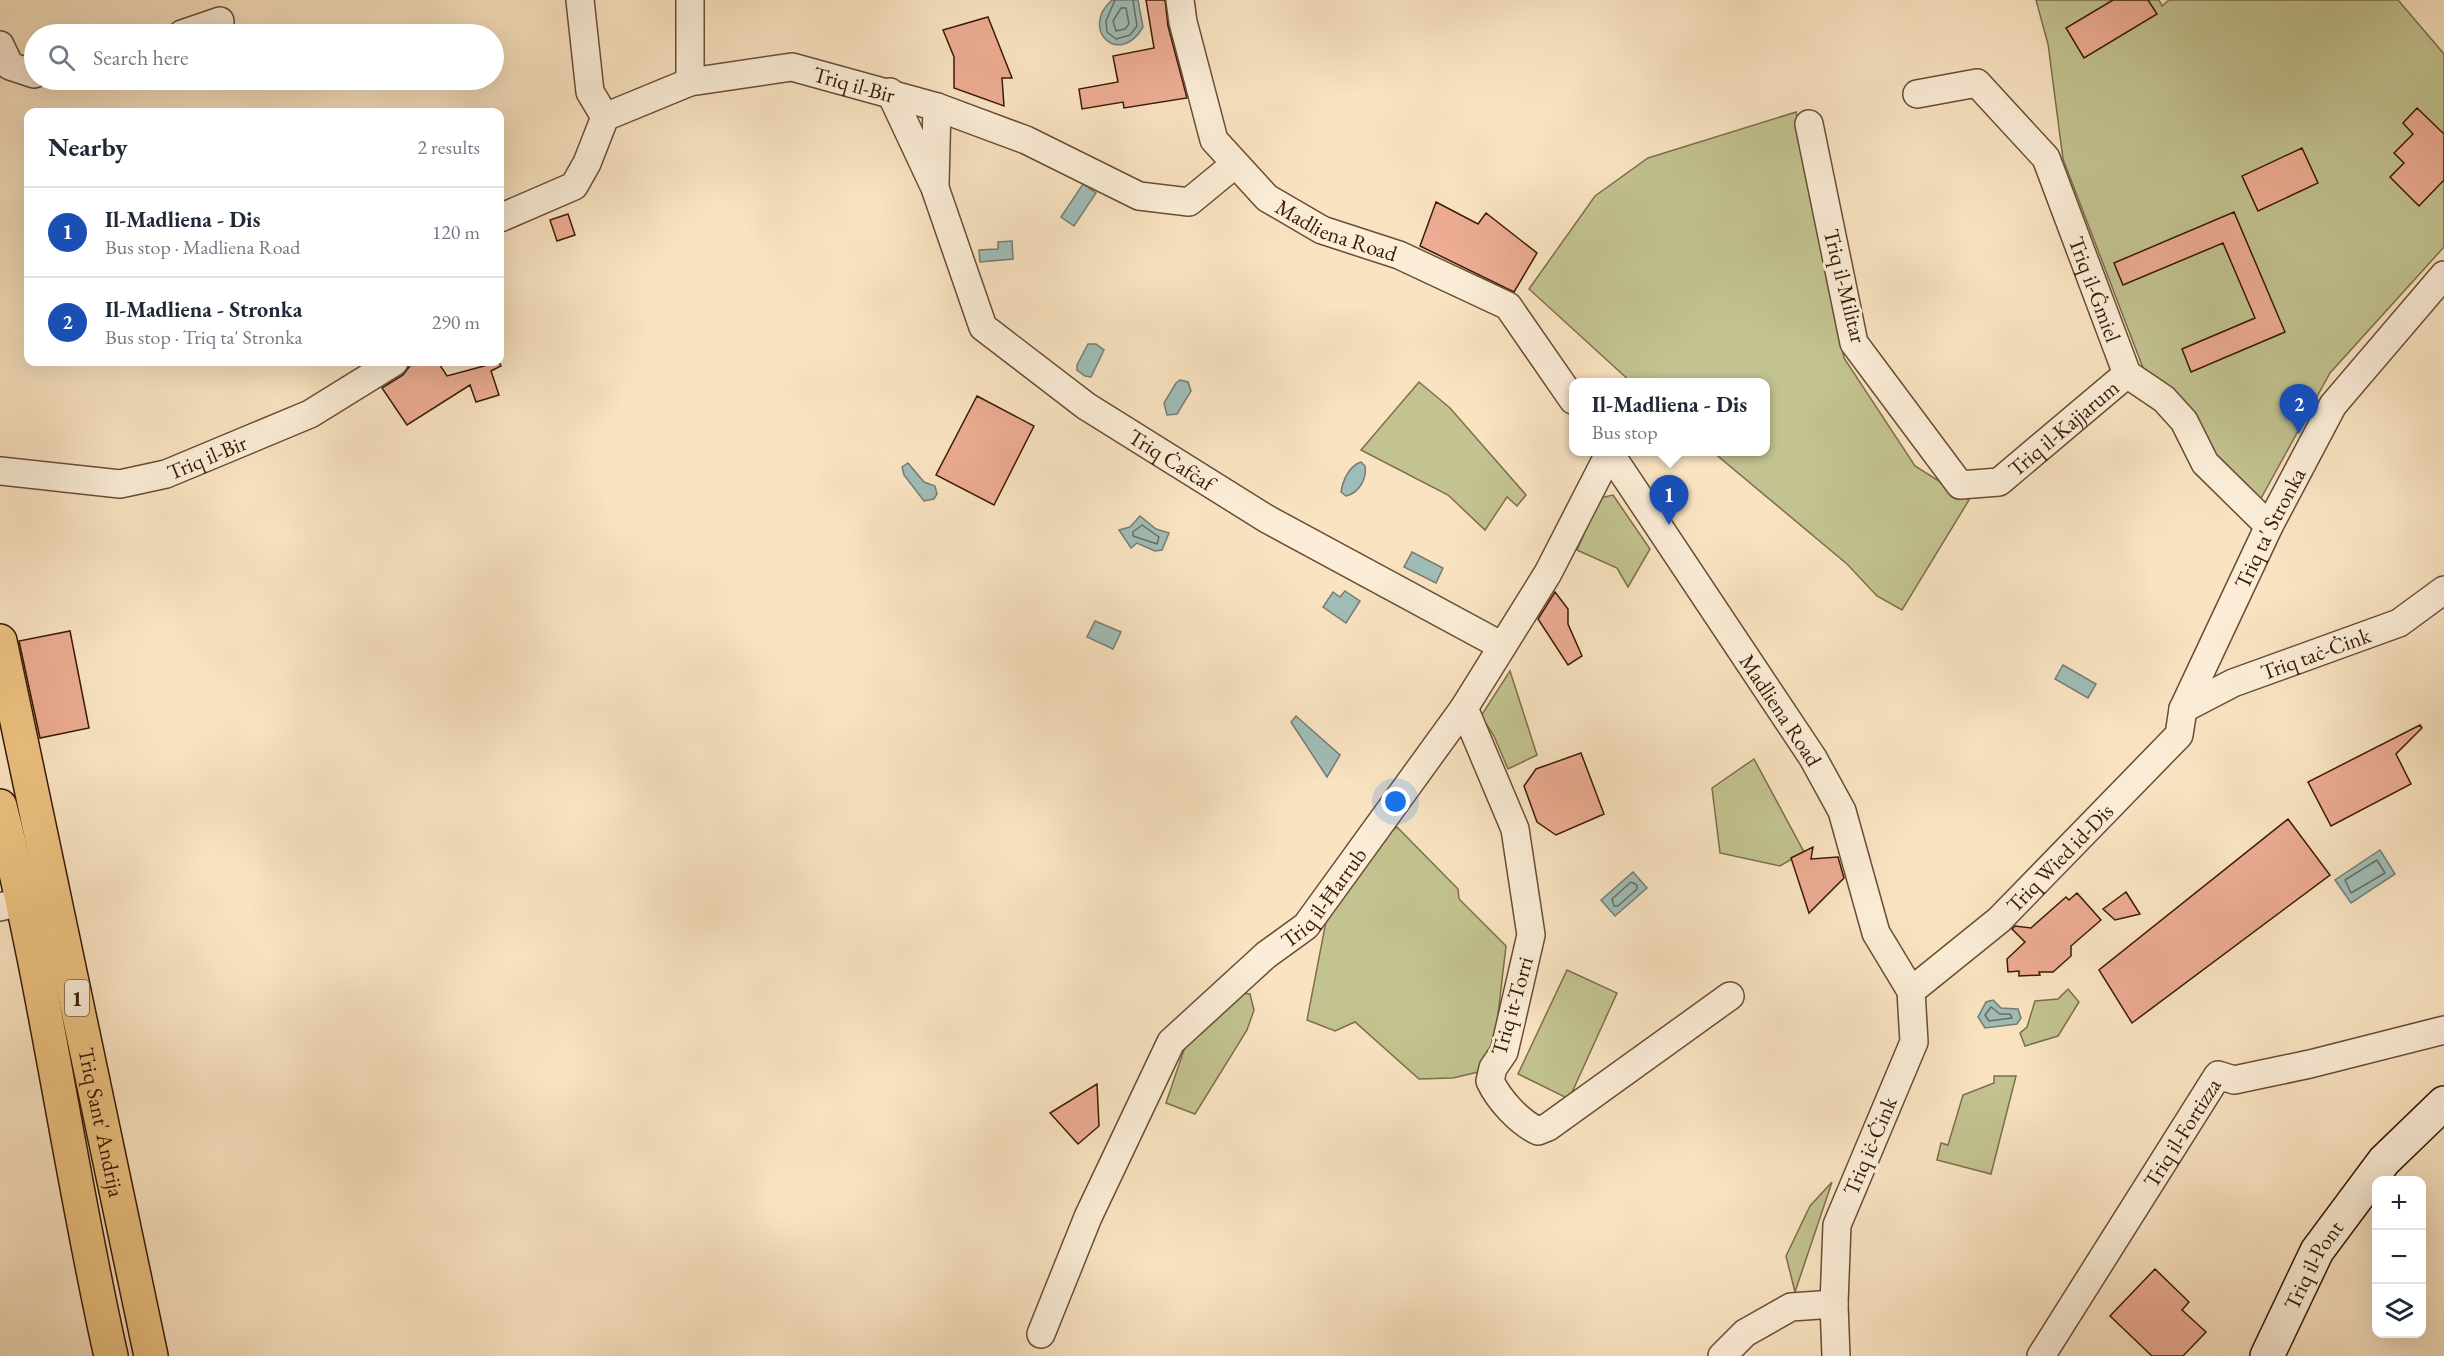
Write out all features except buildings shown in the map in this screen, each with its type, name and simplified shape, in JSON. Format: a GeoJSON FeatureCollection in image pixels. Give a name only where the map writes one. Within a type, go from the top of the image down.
{"type":"FeatureCollection","features":[{"type":"Feature","properties":{"kind":"highway","name":"Triq Sant' Andrija"},"geometry":{"type":"LineString","coordinates":[[0,641],[151,1356]]}},
{"type":"Feature","properties":{"kind":"highway","name":"Triq Sant' Andrija"},"geometry":{"type":"LineString","coordinates":[[0,806],[12,904],[111,1356]]}},
{"type":"Feature","properties":{"kind":"street"},"geometry":{"type":"LineString","coordinates":[[504,216],[574,186],[587,163],[605,117],[590,92],[580,0]]}},
{"type":"Feature","properties":{"kind":"street"},"geometry":{"type":"LineString","coordinates":[[690,0],[690,82]]}},
{"type":"Feature","properties":{"kind":"street","name":"Madliena Road"},"geometry":{"type":"LineString","coordinates":[[1180,0],[1183,22],[1214,140],[1234,165],[1267,198],[1322,230],[1399,255],[1508,306],[1569,394]]}},
{"type":"Feature","properties":{"kind":"street"},"geometry":{"type":"LineString","coordinates":[[211,24],[220,21]]}},
{"type":"Feature","properties":{"kind":"street"},"geometry":{"type":"LineString","coordinates":[[0,45],[10,66],[24,71]]}},
{"type":"Feature","properties":{"kind":"street","name":"Triq il-Bir"},"geometry":{"type":"LineString","coordinates":[[605,117],[690,82],[792,68],[890,92],[937,107],[1026,140],[1139,196],[1189,202],[1234,165]]}},
{"type":"Feature","properties":{"kind":"street","name":"Triq il-Ġmiel"},"geometry":{"type":"LineString","coordinates":[[1917,94],[1977,83],[2046,158],[2127,374]]}},
{"type":"Feature","properties":{"kind":"street","name":"Triq Ċafċaf"},"geometry":{"type":"LineString","coordinates":[[890,92],[935,188],[983,327],[1086,406],[1267,519],[1502,646]]}},
{"type":"Feature","properties":{"kind":"street","name":"Triq Ċafċaf"},"geometry":{"type":"LineString","coordinates":[[935,188],[937,107]]}},
{"type":"Feature","properties":{"kind":"street","name":"Triq il-Militar"},"geometry":{"type":"LineString","coordinates":[[1809,124],[1854,343],[1960,485],[1999,482]]}},
{"type":"Feature","properties":{"kind":"street","name":"Triq ta' Stronka"},"geometry":{"type":"LineString","coordinates":[[2183,709],[2269,526],[2333,405],[2444,275]]}},
{"type":"Feature","properties":{"kind":"street","name":"Triq il-Bir"},"geometry":{"type":"LineString","coordinates":[[0,471],[120,484],[166,474],[310,414],[388,366]]}},
{"type":"Feature","properties":{"kind":"street"},"geometry":{"type":"LineString","coordinates":[[2127,374],[2164,399],[2184,421],[2205,463],[2269,526]]}},
{"type":"Feature","properties":{"kind":"street","name":"Triq il-Kajjarum"},"geometry":{"type":"LineString","coordinates":[[1999,482],[2127,374]]}},
{"type":"Feature","properties":{"kind":"street","name":"Triq il-Ħarrub"},"geometry":{"type":"LineString","coordinates":[[1041,1334],[1088,1217],[1171,1042],[1266,955],[1306,926],[1464,708],[1548,573],[1607,456]]}},
{"type":"Feature","properties":{"kind":"street","name":"Madliena Road"},"geometry":{"type":"LineString","coordinates":[[1612,456],[1813,758],[1842,811],[1876,933],[1911,991]]}},
{"type":"Feature","properties":{"kind":"street","name":"Triq taċ-Ċink"},"geometry":{"type":"LineString","coordinates":[[2183,709],[2233,683],[2399,622],[2444,590]]}},
{"type":"Feature","properties":{"kind":"street","name":"Triq it-Torri"},"geometry":{"type":"LineString","coordinates":[[1464,708],[1515,829],[1531,935],[1504,1052],[1493,1068],[1490,1081],[1494,1091],[1527,1126],[1538,1131],[1548,1127],[1730,996]]}},
{"type":"Feature","properties":{"kind":"street","name":"Triq Wied id-Dis"},"geometry":{"type":"LineString","coordinates":[[1911,991],[1999,920],[2179,735],[2183,709]]}},
{"type":"Feature","properties":{"kind":"street","name":"Triq iċ-Ċink"},"geometry":{"type":"LineString","coordinates":[[1834,1304],[1837,1225],[1914,1042],[1911,991]]}},
{"type":"Feature","properties":{"kind":"street","name":"Triq il-Fortizza"},"geometry":{"type":"LineString","coordinates":[[2041,1356],[2218,1074],[2234,1080],[2444,1030]]}},
{"type":"Feature","properties":{"kind":"street","name":"Triq il-Pont"},"geometry":{"type":"LineString","coordinates":[[2267,1356],[2317,1251],[2384,1161],[2444,1103]]}},
{"type":"Feature","properties":{"kind":"street"},"geometry":{"type":"LineString","coordinates":[[1722,1356],[1745,1334],[1791,1307],[1834,1304],[1836,1356]]}},
{"type":"Feature","properties":{"kind":"green space"},"geometry":{"type":"Polygon","coordinates":[[[2036,0],[2159,0],[2162,6],[2169,0],[2398,0],[2444,54],[2444,247],[2330,373],[2259,502],[2217,461],[2145,373],[2063,159],[2048,44],[2036,0]]]}},
{"type":"Feature","properties":{"kind":"green space"},"geometry":{"type":"Polygon","coordinates":[[[1796,112],[1844,358],[1915,466],[1969,500],[1902,610],[1877,596],[1847,564],[1718,456],[1770,456],[1770,378],[1627,378],[1529,289],[1595,196],[1648,158],[1796,112]]]}},
{"type":"Feature","properties":{"kind":"green space"},"geometry":{"type":"Polygon","coordinates":[[[1419,382],[1450,408],[1526,495],[1517,506],[1507,497],[1485,530],[1448,495],[1361,450],[1419,382]]]}},
{"type":"Feature","properties":{"kind":"green space"},"geometry":{"type":"Polygon","coordinates":[[[1613,495],[1650,549],[1628,587],[1617,568],[1577,550],[1600,498],[1613,495]]]}},
{"type":"Feature","properties":{"kind":"green space"},"geometry":{"type":"Polygon","coordinates":[[[1510,671],[1537,755],[1508,769],[1494,736],[1481,716],[1510,671]]]}},
{"type":"Feature","properties":{"kind":"green space"},"geometry":{"type":"Polygon","coordinates":[[[1754,759],[1804,852],[1780,866],[1720,853],[1712,788],[1754,759]]]}},
{"type":"Feature","properties":{"kind":"green space"},"geometry":{"type":"Polygon","coordinates":[[[1397,827],[1458,889],[1459,899],[1506,946],[1495,1040],[1478,1072],[1453,1078],[1419,1079],[1355,1022],[1335,1031],[1307,1020],[1328,911],[1371,847],[1397,827]]]}},
{"type":"Feature","properties":{"kind":"green space"},"geometry":{"type":"Polygon","coordinates":[[[1567,970],[1617,993],[1569,1099],[1518,1074],[1567,970]]]}},
{"type":"Feature","properties":{"kind":"green space"},"geometry":{"type":"Polygon","coordinates":[[[2068,989],[2079,1002],[2058,1036],[2025,1046],[2020,1033],[2027,1027],[2035,1001],[2058,999],[2068,989]]]}},
{"type":"Feature","properties":{"kind":"green space"},"geometry":{"type":"Polygon","coordinates":[[[1241,993],[1250,994],[1254,1010],[1247,1030],[1195,1114],[1166,1103],[1188,1038],[1241,993]]]}},
{"type":"Feature","properties":{"kind":"green space"},"geometry":{"type":"Polygon","coordinates":[[[1994,1076],[2016,1076],[1991,1174],[1937,1160],[1941,1143],[1948,1145],[1963,1095],[1994,1083],[1994,1076]]]}},
{"type":"Feature","properties":{"kind":"green space"},"geometry":{"type":"Polygon","coordinates":[[[1832,1182],[1795,1292],[1786,1256],[1810,1206],[1832,1182]]]}},
{"type":"Feature","properties":{"kind":"water"},"geometry":{"type":"Polygon","coordinates":[[[1112,0],[1138,0],[1143,27],[1133,39],[1123,44],[1114,44],[1106,40],[1101,32],[1100,22],[1103,11],[1112,0]]]}},
{"type":"Feature","properties":{"kind":"water"},"geometry":{"type":"Polygon","coordinates":[[[1083,184],[1096,193],[1074,226],[1061,217],[1083,184]]]}},
{"type":"Feature","properties":{"kind":"water"},"geometry":{"type":"Polygon","coordinates":[[[1012,241],[1013,259],[980,262],[979,250],[998,249],[998,242],[1012,241]]]}},
{"type":"Feature","properties":{"kind":"water"},"geometry":{"type":"Polygon","coordinates":[[[1088,344],[1096,344],[1104,350],[1091,377],[1077,370],[1077,365],[1088,344]]]}},
{"type":"Feature","properties":{"kind":"water"},"geometry":{"type":"Polygon","coordinates":[[[1180,380],[1188,382],[1191,391],[1177,414],[1167,415],[1164,403],[1180,380]]]}},
{"type":"Feature","properties":{"kind":"water"},"geometry":{"type":"Polygon","coordinates":[[[1361,462],[1365,466],[1363,480],[1355,492],[1346,496],[1341,492],[1345,478],[1353,467],[1361,462]]]}},
{"type":"Feature","properties":{"kind":"water"},"geometry":{"type":"Polygon","coordinates":[[[908,463],[924,482],[935,486],[937,494],[934,499],[924,501],[904,475],[902,467],[908,463]]]}},
{"type":"Feature","properties":{"kind":"water"},"geometry":{"type":"Polygon","coordinates":[[[1140,516],[1156,529],[1169,533],[1162,550],[1155,551],[1137,543],[1131,548],[1119,530],[1130,527],[1140,516]]]}},
{"type":"Feature","properties":{"kind":"water"},"geometry":{"type":"Polygon","coordinates":[[[1412,552],[1443,568],[1436,583],[1404,567],[1412,552]]]}},
{"type":"Feature","properties":{"kind":"water"},"geometry":{"type":"Polygon","coordinates":[[[1345,591],[1360,601],[1346,623],[1323,607],[1333,592],[1340,597],[1345,591]]]}},
{"type":"Feature","properties":{"kind":"water"},"geometry":{"type":"Polygon","coordinates":[[[1095,621],[1121,632],[1113,649],[1087,637],[1095,621]]]}},
{"type":"Feature","properties":{"kind":"water"},"geometry":{"type":"Polygon","coordinates":[[[2063,665],[2096,684],[2088,698],[2055,679],[2063,665]]]}},
{"type":"Feature","properties":{"kind":"water"},"geometry":{"type":"Polygon","coordinates":[[[1296,716],[1340,755],[1327,777],[1291,722],[1296,716]]]}},
{"type":"Feature","properties":{"kind":"water"},"geometry":{"type":"Polygon","coordinates":[[[2380,850],[2395,874],[2351,903],[2335,880],[2380,850]]]}},
{"type":"Feature","properties":{"kind":"water"},"geometry":{"type":"Polygon","coordinates":[[[1633,872],[1647,888],[1615,916],[1601,900],[1633,872]]]}},
{"type":"Feature","properties":{"kind":"water"},"geometry":{"type":"Polygon","coordinates":[[[1993,1000],[2001,1008],[2018,1009],[2021,1018],[2017,1024],[1985,1028],[1978,1017],[1986,1002],[1993,1000]]]}},
{"type":"Feature","properties":{"kind":"place","name":"Il-Madliena - Stronka"},"geometry":{"type":"Point","coordinates":[2299,434]}},
{"type":"Feature","properties":{"kind":"place","name":"Il-Madliena - Dis"},"geometry":{"type":"Point","coordinates":[1669,525]}}]}
